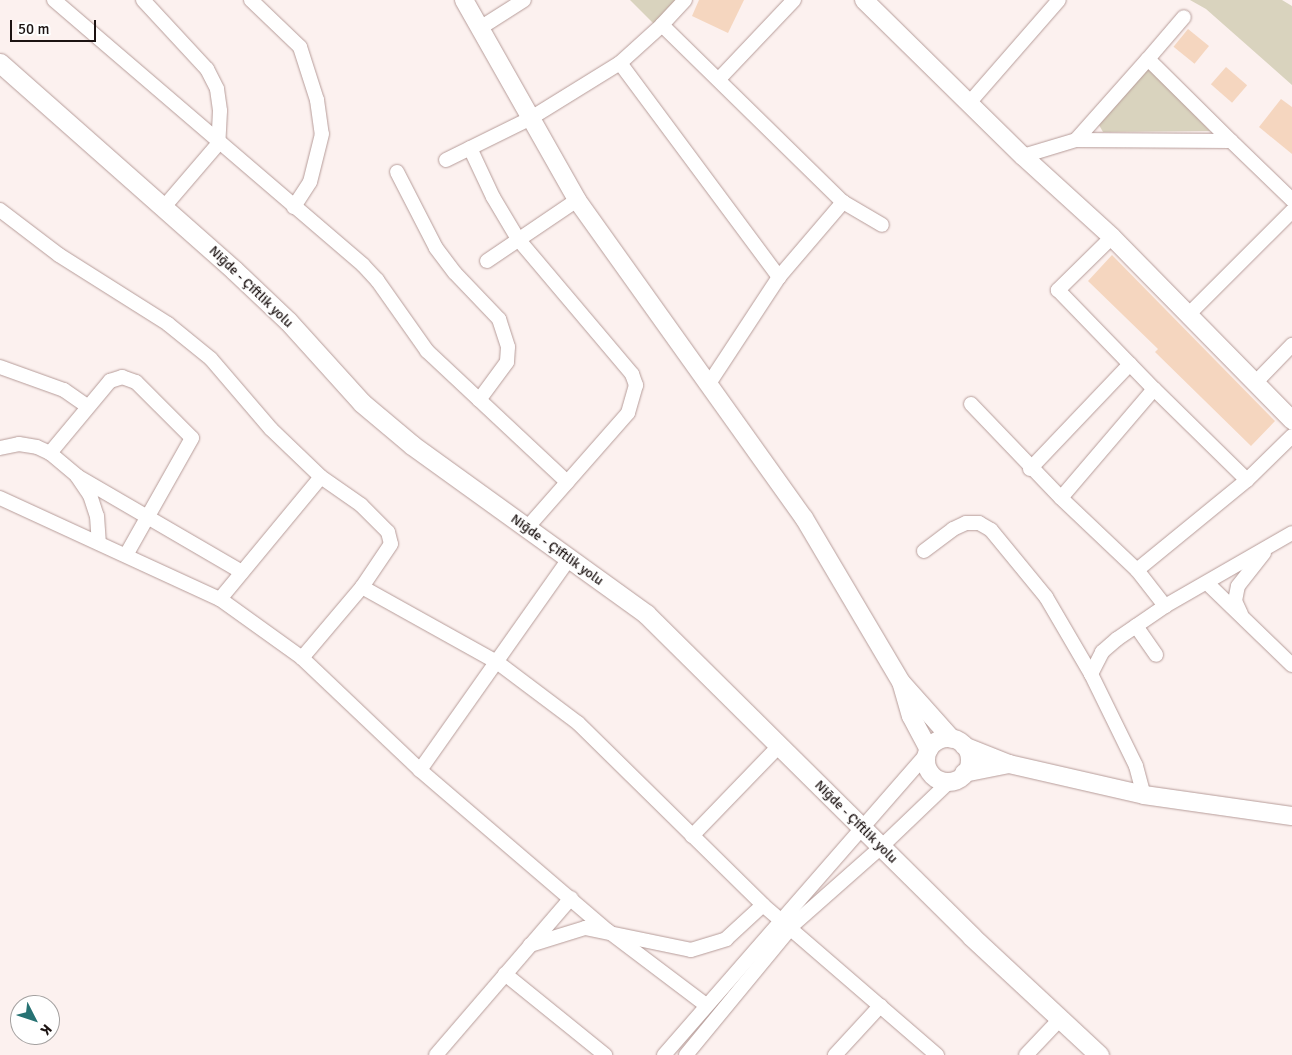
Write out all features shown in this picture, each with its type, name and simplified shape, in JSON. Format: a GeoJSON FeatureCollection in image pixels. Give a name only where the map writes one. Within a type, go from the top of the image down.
{"type":"FeatureCollection","features":[{"type":"Feature","properties":{"kind":"main road","name":"Niğde - Çiftlik yolu"},"geometry":{"type":"LineString","coordinates":[[0,63],[164,207],[288,321],[362,403],[412,445],[646,614],[860,827],[1099,1055]]}},
{"type":"Feature","properties":{"kind":"street"},"geometry":{"type":"LineString","coordinates":[[54,0],[377,280],[427,351],[567,482]]}},
{"type":"Feature","properties":{"kind":"street"},"geometry":{"type":"LineString","coordinates":[[142,0],[207,69],[217,89],[218,144],[164,207]]}},
{"type":"Feature","properties":{"kind":"street"},"geometry":{"type":"LineString","coordinates":[[251,0],[300,47],[316,100],[322,134],[310,182],[294,207]]}},
{"type":"Feature","properties":{"kind":"street"},"geometry":{"type":"LineString","coordinates":[[464,0],[577,200],[710,382],[804,518],[901,682],[958,742],[969,757],[964,774]]}},
{"type":"Feature","properties":{"kind":"street"},"geometry":{"type":"LineString","coordinates":[[480,28],[524,0]]}},
{"type":"Feature","properties":{"kind":"street"},"geometry":{"type":"LineString","coordinates":[[446,160],[530,118],[620,63],[662,25],[685,0]]}},
{"type":"Feature","properties":{"kind":"street"},"geometry":{"type":"LineString","coordinates":[[719,79],[794,0]]}},
{"type":"Feature","properties":{"kind":"street"},"geometry":{"type":"LineString","coordinates":[[864,0],[1023,156],[1112,236],[1190,313],[1292,420]]}},
{"type":"Feature","properties":{"kind":"street"},"geometry":{"type":"LineString","coordinates":[[970,102],[1059,0]]}},
{"type":"Feature","properties":{"kind":"street"},"geometry":{"type":"LineString","coordinates":[[1076,140],[1184,17]]}},
{"type":"Feature","properties":{"kind":"street"},"geometry":{"type":"LineString","coordinates":[[662,25],[843,202],[882,225]]}},
{"type":"Feature","properties":{"kind":"street"},"geometry":{"type":"LineString","coordinates":[[1148,60],[1292,200]]}},
{"type":"Feature","properties":{"kind":"street"},"geometry":{"type":"LineString","coordinates":[[620,63],[779,277]]}},
{"type":"Feature","properties":{"kind":"street"},"geometry":{"type":"LineString","coordinates":[[1023,156],[1076,140],[1230,141]]}},
{"type":"Feature","properties":{"kind":"street"},"geometry":{"type":"LineString","coordinates":[[470,148],[493,197],[518,239],[632,374],[636,385],[628,413],[527,528]]}},
{"type":"Feature","properties":{"kind":"street"},"geometry":{"type":"LineString","coordinates":[[397,172],[436,248],[455,273],[499,319],[508,347],[507,362],[479,400]]}},
{"type":"Feature","properties":{"kind":"street"},"geometry":{"type":"LineString","coordinates":[[487,261],[577,200]]}},
{"type":"Feature","properties":{"kind":"street"},"geometry":{"type":"LineString","coordinates":[[710,382],[779,277],[843,202]]}},
{"type":"Feature","properties":{"kind":"street"},"geometry":{"type":"LineString","coordinates":[[0,210],[59,255],[168,324],[211,359],[271,429],[321,477],[361,505],[388,532],[392,544],[362,586],[302,658]]}},
{"type":"Feature","properties":{"kind":"street"},"geometry":{"type":"LineString","coordinates":[[1190,313],[1292,211]]}},
{"type":"Feature","properties":{"kind":"street"},"geometry":{"type":"LineString","coordinates":[[1112,236],[1058,290],[1154,389],[1247,480]]}},
{"type":"Feature","properties":{"kind":"street"},"geometry":{"type":"LineString","coordinates":[[1256,382],[1292,345]]}},
{"type":"Feature","properties":{"kind":"street"},"geometry":{"type":"LineString","coordinates":[[1030,469],[1130,364]]}},
{"type":"Feature","properties":{"kind":"street"},"geometry":{"type":"LineString","coordinates":[[0,367],[64,390],[87,406]]}},
{"type":"Feature","properties":{"kind":"street"},"geometry":{"type":"LineString","coordinates":[[50,453],[87,406],[110,382],[122,377],[136,382],[192,438],[126,555]]}},
{"type":"Feature","properties":{"kind":"street"},"geometry":{"type":"LineString","coordinates":[[1062,498],[1154,389]]}},
{"type":"Feature","properties":{"kind":"street"},"geometry":{"type":"LineString","coordinates":[[971,404],[1030,469],[1138,570],[1165,606]]}},
{"type":"Feature","properties":{"kind":"street"},"geometry":{"type":"LineString","coordinates":[[1138,570],[1247,480],[1292,436]]}},
{"type":"Feature","properties":{"kind":"street"},"geometry":{"type":"LineString","coordinates":[[0,448],[19,444],[50,453],[77,476],[242,572]]}},
{"type":"Feature","properties":{"kind":"street"},"geometry":{"type":"LineString","coordinates":[[77,476],[90,495],[97,516],[99,542]]}},
{"type":"Feature","properties":{"kind":"street"},"geometry":{"type":"LineString","coordinates":[[220,599],[321,477]]}},
{"type":"Feature","properties":{"kind":"street"},"geometry":{"type":"LineString","coordinates":[[0,498],[220,599],[302,658],[420,770],[608,931],[706,1005]]}},
{"type":"Feature","properties":{"kind":"street"},"geometry":{"type":"LineString","coordinates":[[924,551],[953,529],[966,523],[979,524],[991,530],[1046,597],[1091,674],[1136,766],[1144,795]]}},
{"type":"Feature","properties":{"kind":"street"},"geometry":{"type":"LineString","coordinates":[[1091,674],[1102,652],[1136,626],[1165,606],[1292,533]]}},
{"type":"Feature","properties":{"kind":"street"},"geometry":{"type":"LineString","coordinates":[[1242,617],[1235,601],[1238,586],[1268,548]]}},
{"type":"Feature","properties":{"kind":"street"},"geometry":{"type":"LineString","coordinates":[[420,770],[570,559]]}},
{"type":"Feature","properties":{"kind":"street"},"geometry":{"type":"LineString","coordinates":[[1207,583],[1292,665]]}},
{"type":"Feature","properties":{"kind":"street"},"geometry":{"type":"LineString","coordinates":[[362,586],[497,662],[578,723],[763,905],[937,1055]]}},
{"type":"Feature","properties":{"kind":"street"},"geometry":{"type":"LineString","coordinates":[[1136,626],[1156,655]]}},
{"type":"Feature","properties":{"kind":"street"},"geometry":{"type":"LineString","coordinates":[[901,682],[911,716],[928,752],[930,773],[948,782]]}},
{"type":"Feature","properties":{"kind":"street"},"geometry":{"type":"LineString","coordinates":[[686,1055],[860,827],[936,742],[958,742],[1009,764],[1144,795],[1292,816]]}},
{"type":"Feature","properties":{"kind":"street"},"geometry":{"type":"LineString","coordinates":[[692,836],[779,746]]}},
{"type":"Feature","properties":{"kind":"street"},"geometry":{"type":"LineString","coordinates":[[664,1055],[706,1005],[785,924],[881,847],[948,782],[964,774],[1009,764]]}},
{"type":"Feature","properties":{"kind":"street"},"geometry":{"type":"LineString","coordinates":[[436,1055],[571,898]]}},
{"type":"Feature","properties":{"kind":"street"},"geometry":{"type":"LineString","coordinates":[[530,945],[572,930],[608,931],[651,944],[691,950],[726,939],[763,905]]}},
{"type":"Feature","properties":{"kind":"street"},"geometry":{"type":"LineString","coordinates":[[505,974],[605,1055]]}},
{"type":"Feature","properties":{"kind":"street"},"geometry":{"type":"LineString","coordinates":[[835,1055],[880,1006]]}},
{"type":"Feature","properties":{"kind":"street"},"geometry":{"type":"LineString","coordinates":[[1026,1055],[1060,1019]]}},
{"type":"Feature","properties":{"kind":"shaded area"},"geometry":{"type":"Polygon","coordinates":[[[630,0],[676,0],[654,24],[630,0]]]}},
{"type":"Feature","properties":{"kind":"shaded area"},"geometry":{"type":"Polygon","coordinates":[[[1190,0],[1282,0],[1292,6],[1292,85],[1206,9],[1190,0]]]}},
{"type":"Feature","properties":{"kind":"shaded area"},"geometry":{"type":"Polygon","coordinates":[[[1148,68],[1210,131],[1103,132],[1099,125],[1148,68]]]}},
{"type":"Feature","properties":{"kind":"building"},"geometry":{"type":"Polygon","coordinates":[[[699,0],[744,0],[728,33],[692,16],[699,0]]]}},
{"type":"Feature","properties":{"kind":"building"},"geometry":{"type":"Polygon","coordinates":[[[1188,29],[1209,46],[1195,64],[1174,47],[1188,29]]]}},
{"type":"Feature","properties":{"kind":"building"},"geometry":{"type":"Polygon","coordinates":[[[1226,67],[1247,85],[1232,103],[1211,84],[1226,67]]]}},
{"type":"Feature","properties":{"kind":"building"},"geometry":{"type":"Polygon","coordinates":[[[1281,99],[1292,107],[1292,154],[1259,127],[1281,99]]]}},
{"type":"Feature","properties":{"kind":"building"},"geometry":{"type":"Polygon","coordinates":[[[1112,255],[1275,421],[1251,446],[1155,352],[1158,349],[1088,281],[1112,255]]]}}]}
